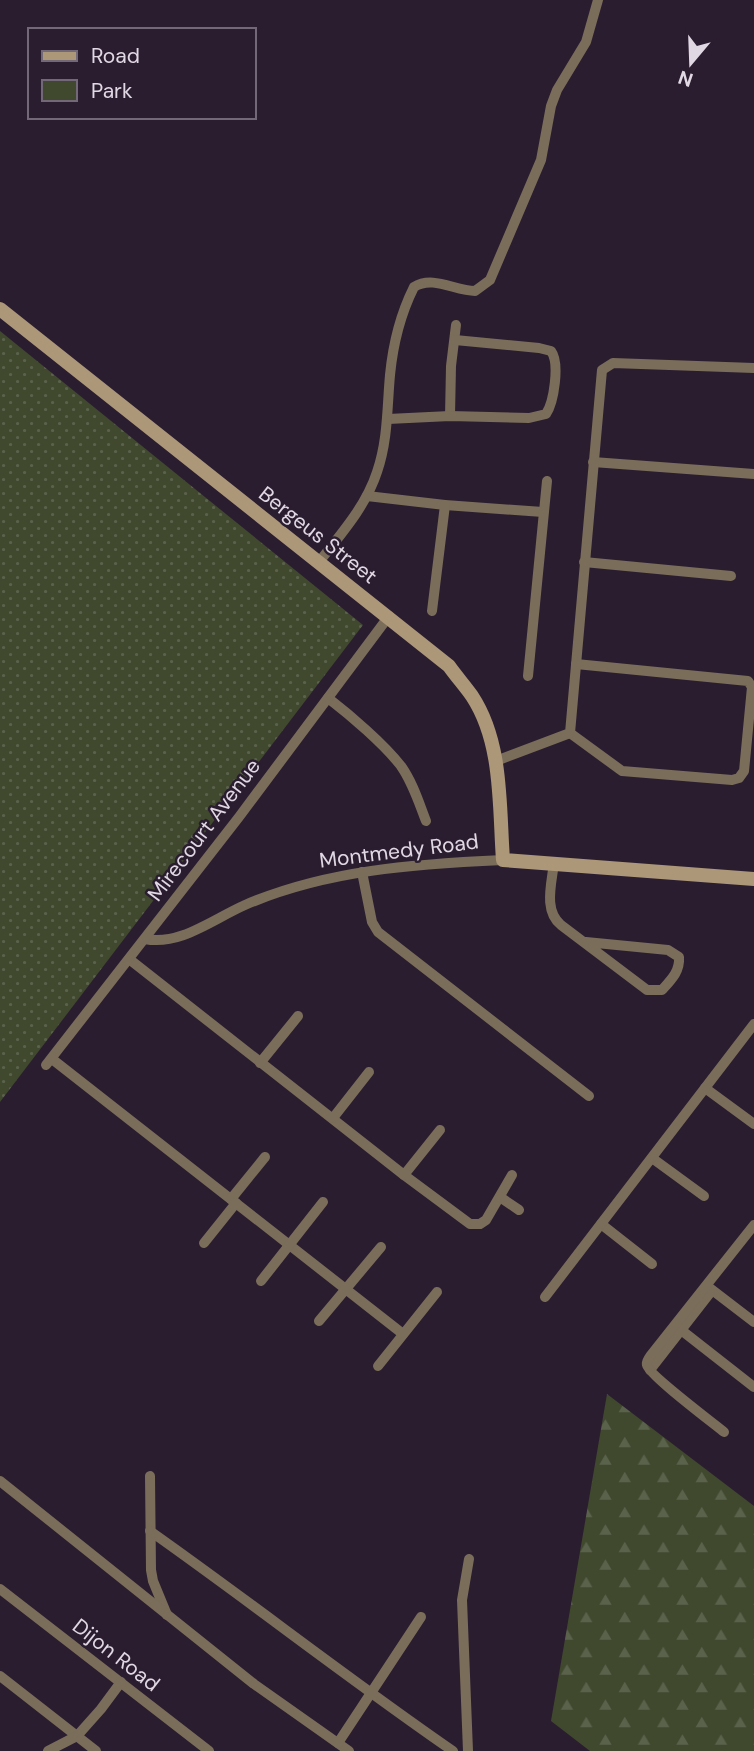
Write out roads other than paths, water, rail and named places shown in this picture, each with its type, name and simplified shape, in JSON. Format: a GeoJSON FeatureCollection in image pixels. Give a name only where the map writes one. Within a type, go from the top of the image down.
{"type":"FeatureCollection","features":[{"type":"Feature","properties":{"kind":"street"},"geometry":{"type":"LineString","coordinates":[[319,562],[367,496],[383,453],[395,343],[404,308],[414,287],[425,283],[441,284],[475,291],[490,280],[541,160],[551,106],[557,90],[586,42],[598,0]]}},
{"type":"Feature","properties":{"kind":"street","name":"Bergeus Street"},"geometry":{"type":"LineString","coordinates":[[0,309],[449,666],[473,698],[487,730],[496,761],[503,860]]}},
{"type":"Feature","properties":{"kind":"street"},"geometry":{"type":"LineString","coordinates":[[450,416],[451,366],[456,325]]}},
{"type":"Feature","properties":{"kind":"street"},"geometry":{"type":"LineString","coordinates":[[388,419],[450,416],[539,417],[550,409],[555,359],[551,351],[455,340]]}},
{"type":"Feature","properties":{"kind":"street"},"geometry":{"type":"LineString","coordinates":[[570,733],[601,373],[608,364],[754,368]]}},
{"type":"Feature","properties":{"kind":"street"},"geometry":{"type":"LineString","coordinates":[[593,462],[754,474]]}},
{"type":"Feature","properties":{"kind":"street"},"geometry":{"type":"LineString","coordinates":[[528,676],[547,481]]}},
{"type":"Feature","properties":{"kind":"street"},"geometry":{"type":"LineString","coordinates":[[367,496],[543,512]]}},
{"type":"Feature","properties":{"kind":"street"},"geometry":{"type":"LineString","coordinates":[[432,611],[445,505]]}},
{"type":"Feature","properties":{"kind":"street"},"geometry":{"type":"LineString","coordinates":[[584,562],[731,576]]}},
{"type":"Feature","properties":{"kind":"street","name":"Mirecourt Avenue"},"geometry":{"type":"LineString","coordinates":[[233,1201],[49,1062],[389,616]]}},
{"type":"Feature","properties":{"kind":"street"},"geometry":{"type":"LineString","coordinates":[[570,733],[622,771],[732,780],[739,778],[744,771],[752,687],[748,681],[576,664]]}},
{"type":"Feature","properties":{"kind":"street"},"geometry":{"type":"LineString","coordinates":[[328,698],[344,710],[399,764],[414,790],[426,821]]}},
{"type":"Feature","properties":{"kind":"street"},"geometry":{"type":"LineString","coordinates":[[496,761],[570,733]]}},
{"type":"Feature","properties":{"kind":"street","name":"Montmedy Road"},"geometry":{"type":"LineString","coordinates":[[145,939],[174,939],[291,887],[362,872],[438,863],[503,860],[554,862],[754,879]]}},
{"type":"Feature","properties":{"kind":"street"},"geometry":{"type":"LineString","coordinates":[[554,862],[550,898],[554,919],[647,990],[662,990],[677,972],[679,957],[668,950],[586,942]]}},
{"type":"Feature","properties":{"kind":"street"},"geometry":{"type":"LineString","coordinates":[[362,872],[372,922],[378,932],[589,1096]]}},
{"type":"Feature","properties":{"kind":"street"},"geometry":{"type":"LineString","coordinates":[[130,959],[260,1063],[465,1220],[475,1225],[486,1220],[512,1175]]}},
{"type":"Feature","properties":{"kind":"street"},"geometry":{"type":"LineString","coordinates":[[260,1063],[298,1016]]}},
{"type":"Feature","properties":{"kind":"street"},"geometry":{"type":"LineString","coordinates":[[545,1297],[754,1024]]}},
{"type":"Feature","properties":{"kind":"street"},"geometry":{"type":"LineString","coordinates":[[332,1118],[369,1072]]}},
{"type":"Feature","properties":{"kind":"street"},"geometry":{"type":"LineString","coordinates":[[705,1088],[754,1124]]}},
{"type":"Feature","properties":{"kind":"street"},"geometry":{"type":"LineString","coordinates":[[404,1175],[440,1130]]}},
{"type":"Feature","properties":{"kind":"street"},"geometry":{"type":"LineString","coordinates":[[204,1242],[265,1157]]}},
{"type":"Feature","properties":{"kind":"street"},"geometry":{"type":"LineString","coordinates":[[652,1158],[704,1195]]}},
{"type":"Feature","properties":{"kind":"street"},"geometry":{"type":"LineString","coordinates":[[500,1196],[519,1210]]}},
{"type":"Feature","properties":{"kind":"street"},"geometry":{"type":"LineString","coordinates":[[233,1201],[403,1334]]}},
{"type":"Feature","properties":{"kind":"street"},"geometry":{"type":"LineString","coordinates":[[261,1281],[323,1202]]}},
{"type":"Feature","properties":{"kind":"street"},"geometry":{"type":"LineString","coordinates":[[601,1224],[652,1264]]}},
{"type":"Feature","properties":{"kind":"street"},"geometry":{"type":"LineString","coordinates":[[724,1432],[650,1370],[754,1225]]}},
{"type":"Feature","properties":{"kind":"street"},"geometry":{"type":"LineString","coordinates":[[709,1288],[754,1236]]}},
{"type":"Feature","properties":{"kind":"street"},"geometry":{"type":"LineString","coordinates":[[319,1321],[381,1247]]}},
{"type":"Feature","properties":{"kind":"street"},"geometry":{"type":"LineString","coordinates":[[709,1288],[754,1322]]}},
{"type":"Feature","properties":{"kind":"street"},"geometry":{"type":"LineString","coordinates":[[378,1366],[437,1292]]}},
{"type":"Feature","properties":{"kind":"street"},"geometry":{"type":"LineString","coordinates":[[679,1327],[754,1387]]}},
{"type":"Feature","properties":{"kind":"street"},"geometry":{"type":"LineString","coordinates":[[150,1476],[152,1577],[168,1617]]}},
{"type":"Feature","properties":{"kind":"street"},"geometry":{"type":"LineString","coordinates":[[0,1482],[254,1684],[349,1751]]}},
{"type":"Feature","properties":{"kind":"street"},"geometry":{"type":"LineString","coordinates":[[150,1531],[239,1594],[369,1693],[453,1751]]}},
{"type":"Feature","properties":{"kind":"street"},"geometry":{"type":"LineString","coordinates":[[468,1751],[462,1600],[469,1559]]}},
{"type":"Feature","properties":{"kind":"street","name":"Dijon Road"},"geometry":{"type":"LineString","coordinates":[[0,1589],[209,1751]]}},
{"type":"Feature","properties":{"kind":"street"},"geometry":{"type":"LineString","coordinates":[[338,1743],[421,1616]]}},
{"type":"Feature","properties":{"kind":"street"},"geometry":{"type":"LineString","coordinates":[[0,1676],[96,1751]]}},
{"type":"Feature","properties":{"kind":"street"},"geometry":{"type":"LineString","coordinates":[[48,1751],[77,1736],[121,1682]]}}]}
